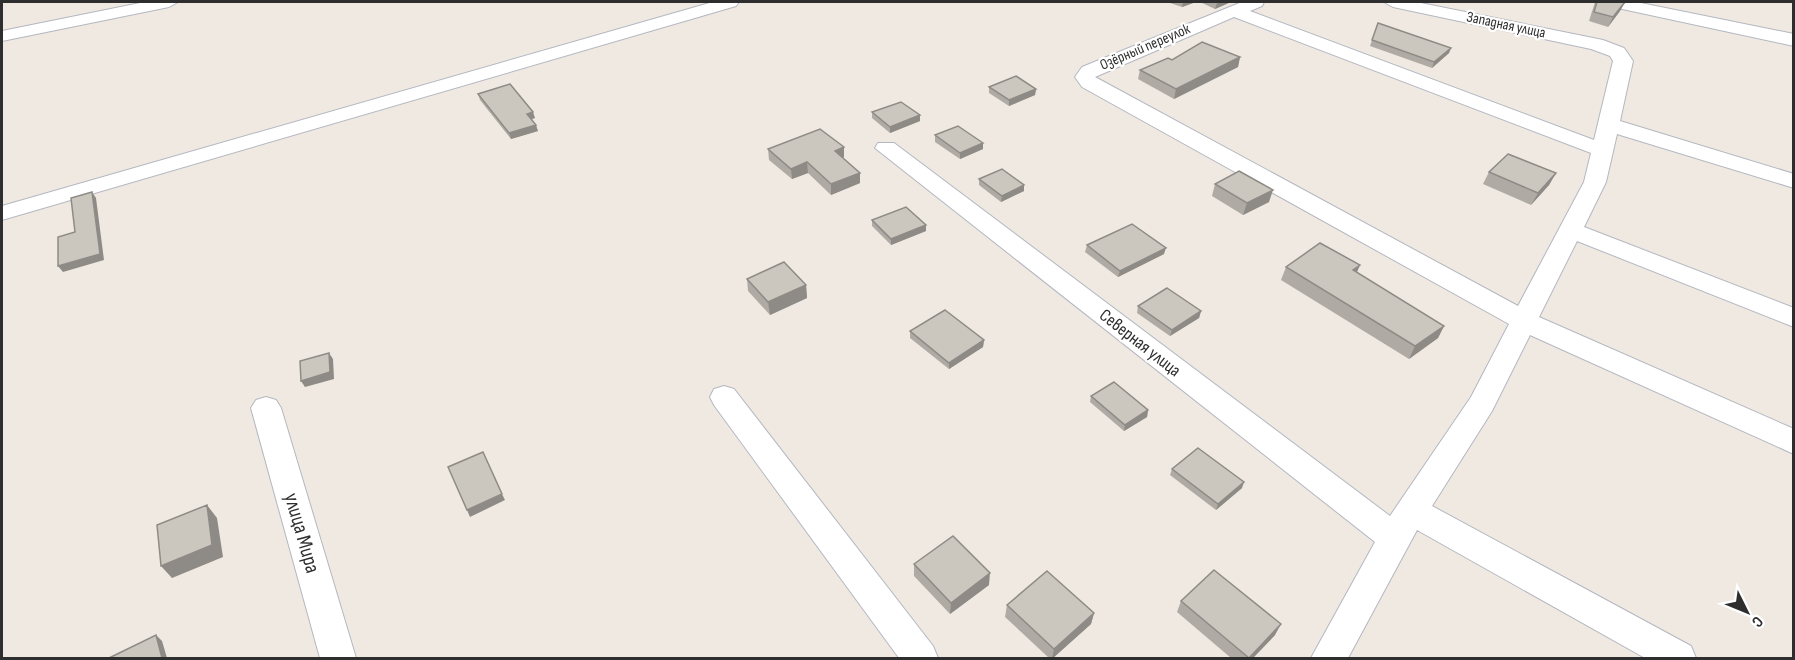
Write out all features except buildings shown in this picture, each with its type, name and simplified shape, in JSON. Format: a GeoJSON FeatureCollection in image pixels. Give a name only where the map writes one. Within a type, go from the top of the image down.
{"type":"FeatureCollection","features":[{"type":"Feature","properties":{"kind":"street"},"geometry":{"type":"LineString","coordinates":[[2,36],[169,2]]}},
{"type":"Feature","properties":{"kind":"street"},"geometry":{"type":"LineString","coordinates":[[2,213],[730,2]]}},
{"type":"Feature","properties":{"kind":"street"},"geometry":{"type":"LineString","coordinates":[[1234,10],[1256,2]]}},
{"type":"Feature","properties":{"kind":"street","name":"Западная улица"},"geometry":{"type":"LineString","coordinates":[[1393,2],[1596,44],[1617,52],[1623,61],[1605,137]]}},
{"type":"Feature","properties":{"kind":"street"},"geometry":{"type":"LineString","coordinates":[[1613,2],[1794,40]]}},
{"type":"Feature","properties":{"kind":"street"},"geometry":{"type":"LineString","coordinates":[[1234,10],[1545,129],[1605,137],[1794,181]]}},
{"type":"Feature","properties":{"kind":"street","name":"Озёрный переулок"},"geometry":{"type":"LineString","coordinates":[[1234,10],[1089,71],[1084,77],[1089,83],[1524,321]]}},
{"type":"Feature","properties":{"kind":"street"},"geometry":{"type":"LineString","coordinates":[[1329,658],[1403,525],[1482,404],[1595,182],[1605,137]]}},
{"type":"Feature","properties":{"kind":"street","name":"Северная улица"},"geometry":{"type":"LineString","coordinates":[[886,148],[1403,525],[1678,658]]}},
{"type":"Feature","properties":{"kind":"street"},"geometry":{"type":"LineString","coordinates":[[1571,230],[1794,318]]}},
{"type":"Feature","properties":{"kind":"street"},"geometry":{"type":"LineString","coordinates":[[1524,321],[1794,442]]}},
{"type":"Feature","properties":{"kind":"street"},"geometry":{"type":"LineString","coordinates":[[724,397],[920,658]]}},
{"type":"Feature","properties":{"kind":"street","name":"улица Мира"},"geometry":{"type":"LineString","coordinates":[[266,408],[338,658]]}}]}
